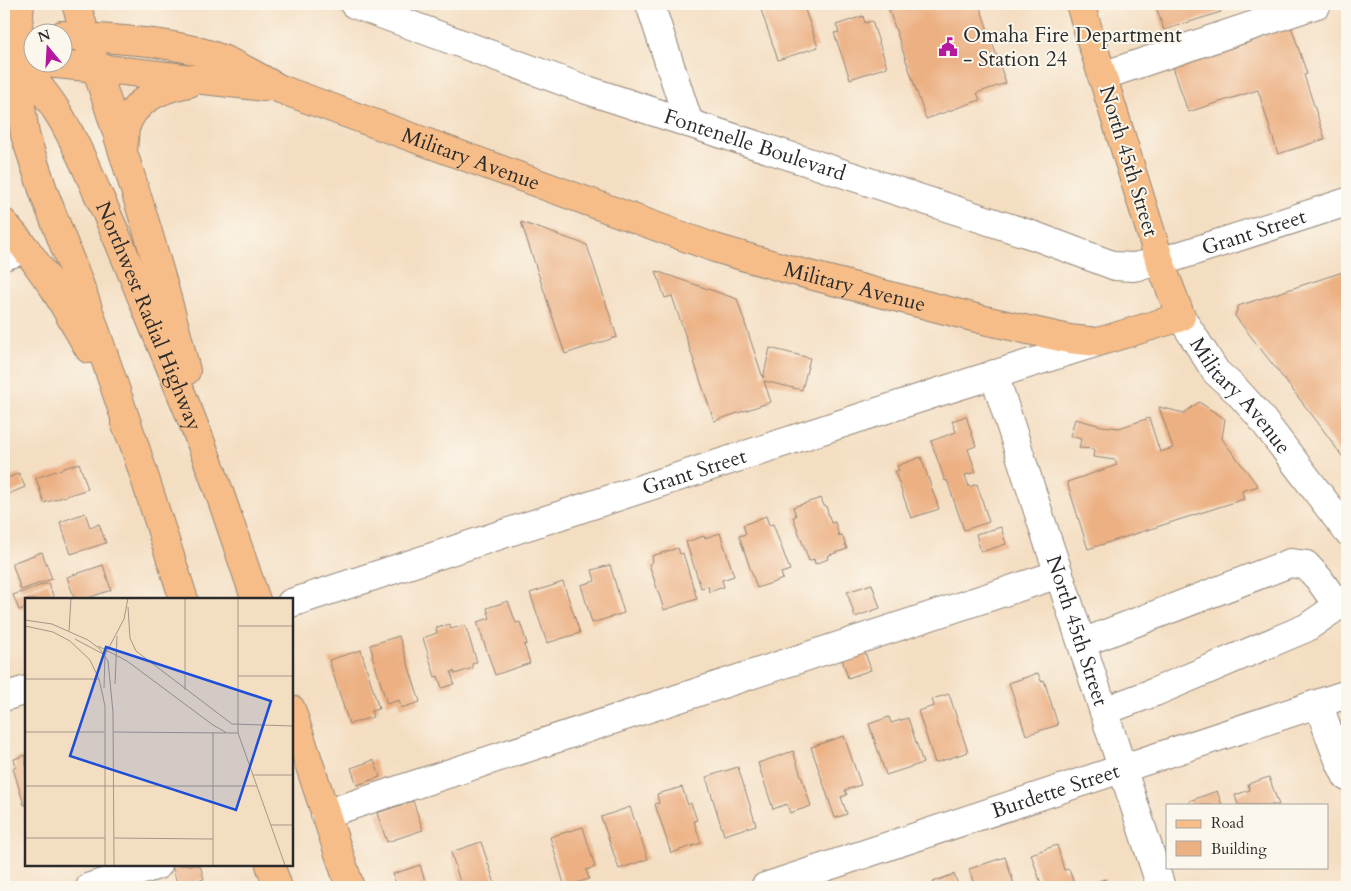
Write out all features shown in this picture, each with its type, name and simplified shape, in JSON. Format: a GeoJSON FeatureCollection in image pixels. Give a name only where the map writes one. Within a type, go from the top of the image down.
{"type":"FeatureCollection","features":[{"type":"Feature","properties":{"kind":"main road"},"geometry":{"type":"LineString","coordinates":[[76,4],[75,36],[97,68],[175,324],[210,464]]}},
{"type":"Feature","properties":{"kind":"main road","name":"North 45th Street"},"geometry":{"type":"LineString","coordinates":[[1080,4],[1160,262],[1181,317]]}},
{"type":"Feature","properties":{"kind":"main road"},"geometry":{"type":"LineString","coordinates":[[20,23],[18,60],[25,135],[44,193],[83,294],[133,440],[183,598]]}},
{"type":"Feature","properties":{"kind":"main road","name":"Military Avenue"},"geometry":{"type":"LineString","coordinates":[[75,36],[191,50],[222,59],[280,89],[715,248],[794,271],[984,320],[1070,339],[1098,342],[1181,317]]}},
{"type":"Feature","properties":{"kind":"main road","name":"Military Avenue"},"geometry":{"type":"LineString","coordinates":[[18,60],[280,89]]}},
{"type":"Feature","properties":{"kind":"main road","name":"Northwest Radial Highway"},"geometry":{"type":"LineString","coordinates":[[18,60],[50,99],[73,139],[117,236],[210,464],[255,598]]}},
{"type":"Feature","properties":{"kind":"main road"},"geometry":{"type":"LineString","coordinates":[[123,153],[125,131],[129,118],[137,107],[150,96],[164,89],[201,80]]}},
{"type":"Feature","properties":{"kind":"main road"},"geometry":{"type":"LineString","coordinates":[[4,223],[15,253],[54,288],[110,388],[133,440]]}},
{"type":"Feature","properties":{"kind":"main road"},"geometry":{"type":"LineString","coordinates":[[292,712],[350,887]]}},
{"type":"Feature","properties":{"kind":"main road"},"geometry":{"type":"LineString","coordinates":[[270,866],[278,887]]}},
{"type":"Feature","properties":{"kind":"street","name":"Fontenelle Boulevard"},"geometry":{"type":"LineString","coordinates":[[354,4],[584,89],[1035,236],[1115,266],[1133,267],[1160,262]]}},
{"type":"Feature","properties":{"kind":"street"},"geometry":{"type":"LineString","coordinates":[[650,4],[689,124]]}},
{"type":"Feature","properties":{"kind":"street"},"geometry":{"type":"LineString","coordinates":[[1102,76],[1317,4]]}},
{"type":"Feature","properties":{"kind":"street","name":"Grant Street"},"geometry":{"type":"LineString","coordinates":[[1160,262],[1345,207]]}},
{"type":"Feature","properties":{"kind":"street","name":"Military Avenue"},"geometry":{"type":"LineString","coordinates":[[1181,317],[1216,372],[1258,414],[1347,531]]}},
{"type":"Feature","properties":{"kind":"street","name":"Grant Street"},"geometry":{"type":"LineString","coordinates":[[292,603],[994,374],[1098,342]]}},
{"type":"Feature","properties":{"kind":"street","name":"North 45th Street"},"geometry":{"type":"LineString","coordinates":[[994,374],[1162,887]]}},
{"type":"Feature","properties":{"kind":"street"},"geometry":{"type":"LineString","coordinates":[[1082,644],[1290,563],[1306,565],[1343,604],[1306,628],[1155,692],[1104,710]]}},
{"type":"Feature","properties":{"kind":"street"},"geometry":{"type":"LineString","coordinates":[[325,814],[1059,574]]}},
{"type":"Feature","properties":{"kind":"street"},"geometry":{"type":"LineString","coordinates":[[4,697],[25,690]]}},
{"type":"Feature","properties":{"kind":"street","name":"Burdette Street"},"geometry":{"type":"LineString","coordinates":[[765,887],[1347,694]]}},
{"type":"Feature","properties":{"kind":"street"},"geometry":{"type":"LineString","coordinates":[[1319,704],[1330,739],[1347,778]]}},
{"type":"Feature","properties":{"kind":"street"},"geometry":{"type":"LineString","coordinates":[[90,887],[155,866]]}},
{"type":"Feature","properties":{"kind":"building"},"geometry":{"type":"Polygon","coordinates":[[[759,4],[803,4],[818,47],[778,60],[759,4]]]}},
{"type":"Feature","properties":{"kind":"building","name":"Omaha Fire Department - Station 24"},"geometry":{"type":"Polygon","coordinates":[[[909,4],[979,4],[1006,83],[977,93],[980,100],[926,119],[889,10],[909,4]]]}},
{"type":"Feature","properties":{"kind":"building"},"geometry":{"type":"Polygon","coordinates":[[[1155,4],[1219,4],[1221,12],[1164,30],[1155,4]]]}},
{"type":"Feature","properties":{"kind":"building"},"geometry":{"type":"Polygon","coordinates":[[[863,16],[865,23],[872,21],[887,67],[850,79],[834,33],[839,32],[836,25],[863,16]]]}},
{"type":"Feature","properties":{"kind":"building"},"geometry":{"type":"Polygon","coordinates":[[[1291,26],[1307,74],[1304,75],[1325,139],[1278,154],[1258,90],[1188,112],[1172,64],[1291,26]]]}},
{"type":"Feature","properties":{"kind":"building"},"geometry":{"type":"Polygon","coordinates":[[[521,222],[587,245],[617,337],[565,354],[521,222]]]}},
{"type":"Feature","properties":{"kind":"building"},"geometry":{"type":"Polygon","coordinates":[[[656,271],[737,299],[763,378],[770,348],[810,358],[802,390],[764,381],[771,402],[714,421],[672,296],[665,298],[656,271]]]}},
{"type":"Feature","properties":{"kind":"building"},"geometry":{"type":"Polygon","coordinates":[[[1346,271],[1347,463],[1235,316],[1238,306],[1346,271]]]}},
{"type":"Feature","properties":{"kind":"building"},"geometry":{"type":"Polygon","coordinates":[[[1199,402],[1225,419],[1222,439],[1258,486],[1242,491],[1244,499],[1088,549],[1067,482],[1117,465],[1115,460],[1093,457],[1094,449],[1079,448],[1081,439],[1070,436],[1075,419],[1119,428],[1149,418],[1160,452],[1173,448],[1159,407],[1184,413],[1199,402]]]}},
{"type":"Feature","properties":{"kind":"building"},"geometry":{"type":"Polygon","coordinates":[[[966,416],[976,446],[968,449],[976,472],[965,475],[969,487],[977,484],[989,522],[964,530],[931,441],[956,432],[952,421],[966,416]]]}},
{"type":"Feature","properties":{"kind":"building"},"geometry":{"type":"Polygon","coordinates":[[[921,457],[939,509],[911,518],[895,472],[899,470],[897,466],[921,457]]]}},
{"type":"Feature","properties":{"kind":"building"},"geometry":{"type":"Polygon","coordinates":[[[79,463],[88,489],[44,503],[36,478],[79,463]]]}},
{"type":"Feature","properties":{"kind":"building"},"geometry":{"type":"Polygon","coordinates":[[[19,473],[25,487],[4,496],[4,480],[19,473]]]}},
{"type":"Feature","properties":{"kind":"building"},"geometry":{"type":"Polygon","coordinates":[[[821,498],[824,506],[826,506],[831,523],[835,522],[839,536],[842,535],[847,549],[827,556],[828,559],[815,564],[814,559],[809,561],[793,517],[796,516],[793,507],[821,498]]]}},
{"type":"Feature","properties":{"kind":"building"},"geometry":{"type":"Polygon","coordinates":[[[85,513],[90,527],[99,524],[106,543],[71,554],[60,522],[85,513]]]}},
{"type":"Feature","properties":{"kind":"building"},"geometry":{"type":"Polygon","coordinates":[[[766,516],[769,525],[773,524],[790,570],[781,573],[783,579],[757,588],[739,536],[746,534],[743,525],[766,516]]]}},
{"type":"Feature","properties":{"kind":"building"},"geometry":{"type":"Polygon","coordinates":[[[1001,527],[1006,544],[981,552],[976,534],[1001,527]]]}},
{"type":"Feature","properties":{"kind":"building"},"geometry":{"type":"Polygon","coordinates":[[[720,533],[734,576],[722,580],[724,587],[709,592],[708,586],[701,588],[686,542],[720,533]]]}},
{"type":"Feature","properties":{"kind":"building"},"geometry":{"type":"Polygon","coordinates":[[[678,548],[680,554],[683,553],[697,599],[664,610],[649,564],[653,562],[652,556],[678,548]]]}},
{"type":"Feature","properties":{"kind":"building"},"geometry":{"type":"Polygon","coordinates":[[[42,552],[52,579],[21,590],[12,563],[42,552]]]}},
{"type":"Feature","properties":{"kind":"building"},"geometry":{"type":"Polygon","coordinates":[[[103,565],[111,590],[88,598],[74,598],[67,577],[103,565]]]}},
{"type":"Feature","properties":{"kind":"building"},"geometry":{"type":"Polygon","coordinates":[[[610,565],[624,613],[592,623],[581,585],[595,581],[592,570],[610,565]]]}},
{"type":"Feature","properties":{"kind":"building"},"geometry":{"type":"Polygon","coordinates":[[[563,582],[580,633],[547,643],[530,593],[563,582]]]}},
{"type":"Feature","properties":{"kind":"building"},"geometry":{"type":"Polygon","coordinates":[[[48,583],[54,598],[25,598],[25,608],[19,610],[13,595],[48,583]]]}},
{"type":"Feature","properties":{"kind":"building"},"geometry":{"type":"Polygon","coordinates":[[[872,584],[880,608],[855,617],[847,592],[872,584]]]}},
{"type":"Feature","properties":{"kind":"building"},"geometry":{"type":"Polygon","coordinates":[[[4,585],[8,596],[4,598],[4,585]]]}},
{"type":"Feature","properties":{"kind":"building"},"geometry":{"type":"Polygon","coordinates":[[[508,601],[516,623],[520,622],[527,644],[524,645],[530,663],[495,675],[477,622],[490,618],[487,608],[508,601]]]}},
{"type":"Feature","properties":{"kind":"building"},"geometry":{"type":"Polygon","coordinates":[[[450,624],[451,629],[465,625],[477,662],[472,664],[473,668],[455,674],[454,671],[451,672],[454,684],[442,688],[438,676],[435,677],[423,638],[437,633],[436,628],[450,624]]]}},
{"type":"Feature","properties":{"kind":"building"},"geometry":{"type":"Polygon","coordinates":[[[399,636],[420,702],[401,708],[399,700],[387,704],[370,645],[399,636]]]}},
{"type":"Feature","properties":{"kind":"building"},"geometry":{"type":"Polygon","coordinates":[[[862,643],[871,670],[848,678],[839,650],[862,643]]]}},
{"type":"Feature","properties":{"kind":"building"},"geometry":{"type":"Polygon","coordinates":[[[361,650],[379,709],[371,711],[373,717],[349,724],[329,660],[361,650]]]}},
{"type":"Feature","properties":{"kind":"building"},"geometry":{"type":"Polygon","coordinates":[[[1038,673],[1041,681],[1044,680],[1058,725],[1026,735],[1009,683],[1038,673]]]}},
{"type":"Feature","properties":{"kind":"building"},"geometry":{"type":"Polygon","coordinates":[[[949,694],[968,752],[935,763],[918,711],[934,706],[932,699],[949,694]]]}},
{"type":"Feature","properties":{"kind":"building"},"geometry":{"type":"Polygon","coordinates":[[[889,717],[891,723],[908,718],[923,763],[886,775],[869,724],[889,717]]]}},
{"type":"Feature","properties":{"kind":"building"},"geometry":{"type":"Polygon","coordinates":[[[844,736],[861,785],[845,790],[847,795],[841,797],[847,814],[835,818],[811,747],[844,736]]]}},
{"type":"Feature","properties":{"kind":"building"},"geometry":{"type":"Polygon","coordinates":[[[793,751],[811,806],[790,813],[787,804],[773,809],[758,763],[793,751]]]}},
{"type":"Feature","properties":{"kind":"building"},"geometry":{"type":"Polygon","coordinates":[[[25,755],[25,805],[13,768],[16,767],[14,759],[25,755]]]}},
{"type":"Feature","properties":{"kind":"building"},"geometry":{"type":"Polygon","coordinates":[[[374,760],[380,777],[357,785],[351,768],[374,760]]]}},
{"type":"Feature","properties":{"kind":"building"},"geometry":{"type":"Polygon","coordinates":[[[738,767],[756,825],[724,835],[706,777],[738,767]]]}},
{"type":"Feature","properties":{"kind":"building"},"geometry":{"type":"Polygon","coordinates":[[[1269,777],[1279,804],[1238,804],[1235,795],[1250,790],[1248,784],[1269,777]]]}},
{"type":"Feature","properties":{"kind":"building"},"geometry":{"type":"Polygon","coordinates":[[[682,787],[688,805],[691,803],[697,820],[694,821],[701,843],[671,853],[655,804],[659,803],[657,794],[682,787]]]}},
{"type":"Feature","properties":{"kind":"building"},"geometry":{"type":"Polygon","coordinates":[[[1217,791],[1222,804],[1190,804],[1189,801],[1217,791]]]}},
{"type":"Feature","properties":{"kind":"building"},"geometry":{"type":"Polygon","coordinates":[[[413,801],[423,830],[387,842],[377,813],[413,801]]]}},
{"type":"Feature","properties":{"kind":"building"},"geometry":{"type":"Polygon","coordinates":[[[630,807],[648,859],[619,869],[601,817],[630,807]]]}},
{"type":"Feature","properties":{"kind":"building"},"geometry":{"type":"Polygon","coordinates":[[[583,827],[595,867],[586,870],[589,879],[565,887],[550,837],[583,827]]]}},
{"type":"Feature","properties":{"kind":"building"},"geometry":{"type":"Polygon","coordinates":[[[481,842],[496,887],[452,887],[452,885],[460,882],[451,852],[481,842]]]}},
{"type":"Feature","properties":{"kind":"building"},"geometry":{"type":"Polygon","coordinates":[[[1057,845],[1064,870],[1069,869],[1075,887],[1042,887],[1031,854],[1057,845]]]}},
{"type":"Feature","properties":{"kind":"building"},"geometry":{"type":"Polygon","coordinates":[[[1005,857],[1015,887],[975,887],[969,869],[1005,857]]]}},
{"type":"Feature","properties":{"kind":"building"},"geometry":{"type":"Polygon","coordinates":[[[420,865],[427,887],[397,887],[393,874],[420,865]]]}},
{"type":"Feature","properties":{"kind":"building"},"geometry":{"type":"Polygon","coordinates":[[[172,866],[200,866],[204,879],[178,887],[172,866]]]}},
{"type":"Feature","properties":{"kind":"building"},"geometry":{"type":"Polygon","coordinates":[[[954,874],[959,887],[935,887],[933,882],[954,874]]]}},
{"type":"Feature","properties":{"kind":"building"},"geometry":{"type":"Polygon","coordinates":[[[1105,879],[1107,887],[1086,887],[1086,885],[1105,879]]]}},
{"type":"Feature","properties":{"kind":"place","name":"Omaha Fire Department - Station 24"},"geometry":{"type":"Point","coordinates":[948,47]}}]}
